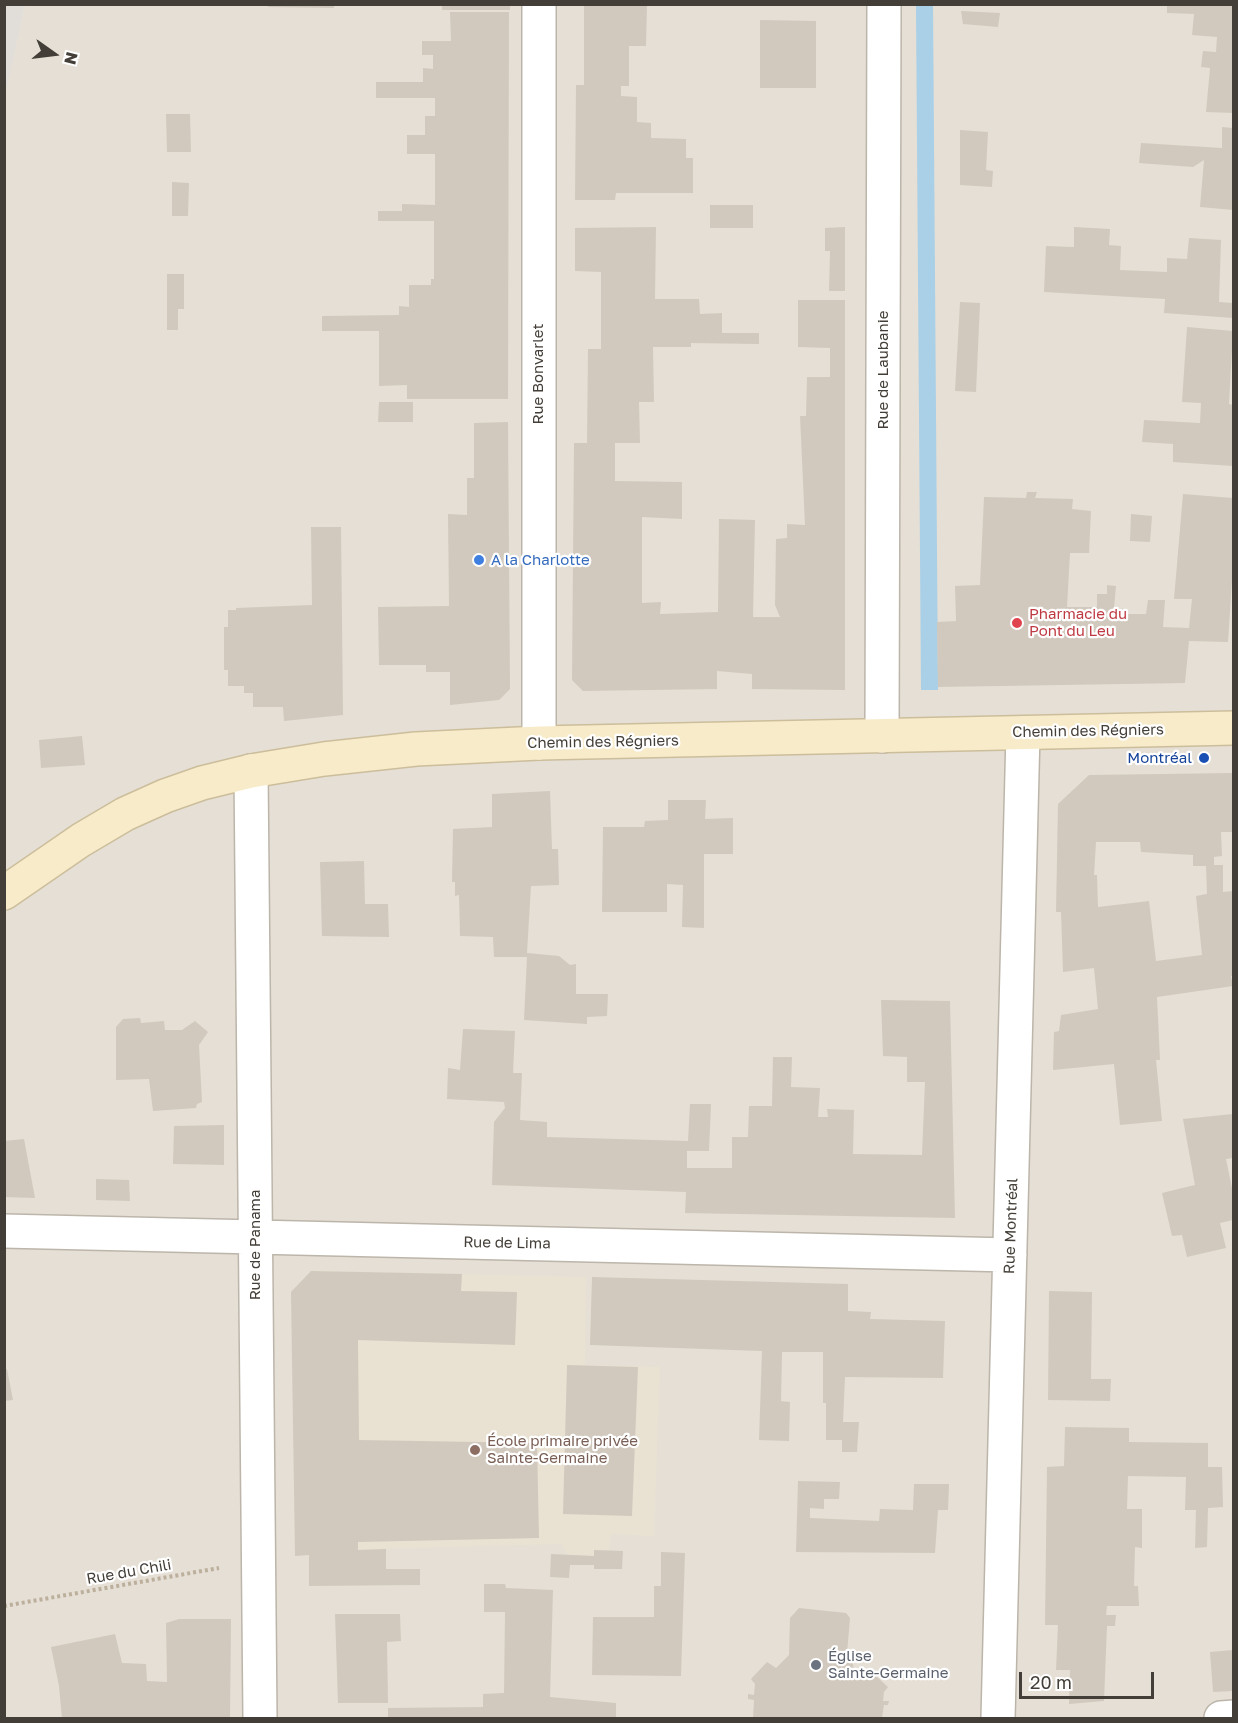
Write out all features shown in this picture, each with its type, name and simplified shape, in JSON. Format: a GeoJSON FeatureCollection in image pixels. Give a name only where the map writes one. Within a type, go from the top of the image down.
{"type":"FeatureCollection","features":[{"type":"Feature","properties":{"kind":"main road","name":"Chemin des Régniers"},"geometry":{"type":"LineString","coordinates":[[4,893],[81,840],[125,814],[202,783],[251,771],[366,754],[538,743],[1233,728]]}},
{"type":"Feature","properties":{"kind":"street","name":"Rue Bonvarlet"},"geometry":{"type":"LineString","coordinates":[[538,743],[539,4]]}},
{"type":"Feature","properties":{"kind":"street","name":"Rue de Laubanie"},"geometry":{"type":"LineString","coordinates":[[882,736],[884,4]]}},
{"type":"Feature","properties":{"kind":"street","name":"Rue Montréal"},"geometry":{"type":"LineString","coordinates":[[999,1719],[1023,733]]}},
{"type":"Feature","properties":{"kind":"street","name":"Rue de Panama"},"geometry":{"type":"LineString","coordinates":[[251,771],[260,1719]]}},
{"type":"Feature","properties":{"kind":"street","name":"Rue de Lima"},"geometry":{"type":"LineString","coordinates":[[4,1232],[1010,1255]]}},
{"type":"Feature","properties":{"kind":"street"},"geometry":{"type":"LineString","coordinates":[[1221,1719],[1233,1717]]}},
{"type":"Feature","properties":{"kind":"path","name":"Rue du Chili"},"geometry":{"type":"LineString","coordinates":[[4,1606],[258,1561]]}},
{"type":"Feature","properties":{"kind":"shaded area"},"geometry":{"type":"Polygon","coordinates":[[[4,5],[25,5],[5,95],[4,5]]]}},
{"type":"Feature","properties":{"kind":"shaded area"},"geometry":{"type":"Polygon","coordinates":[[[25,5],[1233,5],[1233,1718],[5,1718],[4,95],[25,5]]]}},
{"type":"Feature","properties":{"kind":"shaded area","name":"École primaire privée Sainte-Germaine"},"geometry":{"type":"Polygon","coordinates":[[[311,1271],[586,1277],[585,1365],[660,1367],[654,1536],[611,1534],[609,1550],[594,1550],[594,1556],[568,1555],[561,1544],[296,1551],[311,1271]]]}},
{"type":"Feature","properties":{"kind":"water"},"geometry":{"type":"Polygon","coordinates":[[[916,5],[933,5],[938,690],[921,690],[916,5]]]}},
{"type":"Feature","properties":{"kind":"building"},"geometry":{"type":"Polygon","coordinates":[[[268,4],[334,4],[334,8],[268,7],[268,4]]]}},
{"type":"Feature","properties":{"kind":"building"},"geometry":{"type":"Polygon","coordinates":[[[442,4],[510,4],[510,10],[442,10],[442,4]]]}},
{"type":"Feature","properties":{"kind":"building"},"geometry":{"type":"Polygon","coordinates":[[[584,4],[647,4],[646,46],[629,46],[629,86],[621,86],[621,96],[637,97],[637,122],[651,123],[651,138],[686,139],[686,158],[693,158],[693,193],[616,193],[615,200],[575,200],[576,85],[584,85],[584,4]]]}},
{"type":"Feature","properties":{"kind":"building"},"geometry":{"type":"Polygon","coordinates":[[[1167,4],[1233,4],[1233,113],[1206,112],[1210,68],[1201,67],[1203,51],[1216,52],[1217,37],[1192,35],[1194,14],[1167,13],[1167,4]]]}},
{"type":"Feature","properties":{"kind":"building"},"geometry":{"type":"Polygon","coordinates":[[[961,11],[1000,13],[998,27],[963,24],[961,11]]]}},
{"type":"Feature","properties":{"kind":"building"},"geometry":{"type":"Polygon","coordinates":[[[450,12],[509,12],[508,399],[407,399],[407,385],[379,386],[379,331],[322,331],[322,316],[399,315],[399,306],[409,307],[409,285],[431,285],[431,279],[434,279],[434,221],[378,221],[378,211],[402,211],[402,204],[435,205],[435,154],[407,154],[407,135],[425,135],[425,116],[435,116],[435,98],[376,98],[376,82],[423,82],[423,68],[433,69],[433,55],[422,55],[422,41],[451,41],[450,12]]]}},
{"type":"Feature","properties":{"kind":"building"},"geometry":{"type":"Polygon","coordinates":[[[760,20],[816,21],[816,88],[760,88],[760,20]]]}},
{"type":"Feature","properties":{"kind":"building"},"geometry":{"type":"Polygon","coordinates":[[[166,114],[190,114],[191,152],[167,152],[166,114]]]}},
{"type":"Feature","properties":{"kind":"building"},"geometry":{"type":"Polygon","coordinates":[[[1222,127],[1233,128],[1233,210],[1200,207],[1204,160],[1193,167],[1139,163],[1141,143],[1222,148],[1222,127]]]}},
{"type":"Feature","properties":{"kind":"building"},"geometry":{"type":"Polygon","coordinates":[[[960,130],[988,132],[986,170],[993,171],[992,187],[960,185],[960,130]]]}},
{"type":"Feature","properties":{"kind":"building"},"geometry":{"type":"Polygon","coordinates":[[[172,182],[189,183],[188,216],[172,216],[172,182]]]}},
{"type":"Feature","properties":{"kind":"building"},"geometry":{"type":"Polygon","coordinates":[[[710,205],[753,205],[753,228],[710,228],[710,205]]]}},
{"type":"Feature","properties":{"kind":"building"},"geometry":{"type":"Polygon","coordinates":[[[656,227],[655,299],[699,299],[700,314],[722,313],[722,333],[759,333],[759,344],[691,343],[691,347],[653,347],[654,402],[639,402],[640,443],[615,443],[615,481],[682,482],[682,519],[642,517],[642,603],[661,602],[660,614],[718,612],[719,519],[755,520],[753,617],[780,617],[775,605],[776,539],[787,538],[787,524],[805,525],[800,416],[806,416],[807,377],[830,377],[830,348],[798,347],[798,300],[845,300],[845,690],[752,689],[752,674],[717,671],[717,689],[583,691],[572,680],[574,443],[587,443],[588,349],[601,349],[601,272],[575,271],[575,228],[656,227]]]}},
{"type":"Feature","properties":{"kind":"building"},"geometry":{"type":"Polygon","coordinates":[[[845,227],[845,291],[829,291],[830,251],[825,251],[825,228],[845,227]]]}},
{"type":"Feature","properties":{"kind":"building"},"geometry":{"type":"Polygon","coordinates":[[[1074,227],[1110,229],[1109,245],[1121,246],[1120,270],[1167,272],[1167,258],[1187,259],[1189,238],[1221,240],[1219,302],[1233,303],[1233,318],[1164,313],[1165,299],[1044,292],[1046,246],[1074,247],[1074,227]]]}},
{"type":"Feature","properties":{"kind":"building"},"geometry":{"type":"Polygon","coordinates":[[[167,274],[184,274],[184,309],[178,309],[178,330],[167,330],[167,274]]]}},
{"type":"Feature","properties":{"kind":"building"},"geometry":{"type":"Polygon","coordinates":[[[960,302],[980,303],[976,392],[955,391],[960,302]]]}},
{"type":"Feature","properties":{"kind":"building"},"geometry":{"type":"Polygon","coordinates":[[[1187,327],[1233,331],[1229,404],[1233,405],[1233,466],[1173,462],[1173,444],[1142,442],[1144,420],[1200,423],[1201,403],[1182,402],[1187,327]]]}},
{"type":"Feature","properties":{"kind":"building"},"geometry":{"type":"Polygon","coordinates":[[[379,402],[413,402],[413,422],[378,422],[379,402]]]}},
{"type":"Feature","properties":{"kind":"building","name":"A la Charlotte"},"geometry":{"type":"Polygon","coordinates":[[[508,422],[510,689],[499,700],[450,705],[450,672],[426,672],[426,665],[379,665],[378,607],[449,606],[448,514],[467,515],[467,478],[474,478],[474,423],[508,422]]]}},
{"type":"Feature","properties":{"kind":"building"},"geometry":{"type":"Polygon","coordinates":[[[1027,492],[1037,492],[1035,498],[1073,499],[1072,509],[1091,511],[1089,553],[1070,553],[1067,607],[1097,607],[1097,594],[1107,594],[1107,585],[1116,586],[1114,608],[1125,609],[1125,614],[1146,614],[1148,600],[1165,600],[1163,627],[1189,628],[1192,599],[1174,599],[1183,494],[1233,498],[1233,564],[1228,642],[1189,641],[1185,683],[938,687],[937,622],[956,621],[955,586],[980,585],[984,497],[1026,498],[1027,492]]]}},
{"type":"Feature","properties":{"kind":"building"},"geometry":{"type":"Polygon","coordinates":[[[1131,514],[1152,516],[1150,542],[1130,541],[1131,514]]]}},
{"type":"Feature","properties":{"kind":"building"},"geometry":{"type":"Polygon","coordinates":[[[311,527],[341,527],[343,715],[284,721],[283,707],[253,707],[253,693],[244,693],[244,686],[228,686],[228,670],[224,670],[224,627],[228,627],[228,610],[236,610],[236,608],[312,605],[311,527]]]}},
{"type":"Feature","properties":{"kind":"building"},"geometry":{"type":"Polygon","coordinates":[[[82,736],[85,765],[41,768],[39,740],[82,736]]]}},
{"type":"Feature","properties":{"kind":"building"},"geometry":{"type":"Polygon","coordinates":[[[1233,773],[1233,832],[1221,832],[1222,856],[1214,857],[1214,865],[1223,865],[1223,892],[1233,891],[1233,976],[1231,976],[1233,986],[1157,997],[1160,1060],[1156,1060],[1162,1121],[1120,1125],[1114,1064],[1053,1070],[1054,1032],[1059,1031],[1061,1015],[1098,1009],[1094,968],[1063,972],[1061,912],[1056,912],[1058,804],[1089,775],[1233,773]],[[1096,842],[1094,875],[1097,875],[1098,907],[1149,901],[1156,961],[1202,955],[1196,896],[1207,894],[1206,866],[1193,866],[1193,855],[1141,852],[1140,842],[1096,842]]]}},
{"type":"Feature","properties":{"kind":"building"},"geometry":{"type":"Polygon","coordinates":[[[550,791],[552,849],[558,849],[559,885],[531,886],[527,953],[559,956],[570,965],[576,964],[576,994],[608,994],[607,1016],[587,1017],[587,1024],[524,1020],[527,957],[494,957],[493,937],[460,936],[459,895],[455,896],[455,882],[452,882],[453,829],[492,827],[492,794],[550,791]]]}},
{"type":"Feature","properties":{"kind":"building"},"geometry":{"type":"Polygon","coordinates":[[[668,800],[706,800],[705,819],[733,818],[733,854],[704,854],[704,928],[682,927],[683,885],[667,884],[667,912],[602,912],[603,827],[644,827],[645,821],[668,820],[668,800]]]}},
{"type":"Feature","properties":{"kind":"building"},"geometry":{"type":"Polygon","coordinates":[[[364,861],[365,904],[388,904],[389,937],[322,936],[320,862],[364,861]]]}},
{"type":"Feature","properties":{"kind":"building"},"geometry":{"type":"Polygon","coordinates":[[[881,1000],[950,1001],[955,1218],[685,1213],[686,1192],[492,1185],[494,1122],[505,1108],[504,1102],[447,1099],[448,1068],[460,1070],[463,1029],[515,1031],[513,1073],[522,1073],[520,1120],[547,1122],[547,1137],[688,1141],[690,1104],[711,1104],[709,1151],[687,1151],[687,1168],[732,1168],[732,1137],[748,1137],[749,1106],[772,1106],[773,1057],[792,1057],[791,1087],[820,1088],[818,1117],[828,1117],[827,1109],[854,1110],[853,1154],[922,1155],[925,1082],[907,1082],[907,1057],[883,1056],[881,1000]]]}},
{"type":"Feature","properties":{"kind":"building"},"geometry":{"type":"Polygon","coordinates":[[[140,1018],[141,1023],[164,1021],[165,1030],[182,1030],[195,1021],[208,1032],[199,1045],[202,1102],[197,1104],[196,1108],[153,1111],[149,1079],[116,1080],[116,1027],[123,1019],[140,1018]]]}},
{"type":"Feature","properties":{"kind":"building"},"geometry":{"type":"Polygon","coordinates":[[[1233,1114],[1233,1158],[1226,1159],[1233,1193],[1233,1220],[1220,1223],[1226,1248],[1187,1257],[1182,1235],[1172,1236],[1162,1193],[1195,1185],[1183,1119],[1233,1114]]]}},
{"type":"Feature","properties":{"kind":"building"},"geometry":{"type":"Polygon","coordinates":[[[224,1125],[224,1165],[173,1164],[174,1126],[224,1125]]]}},
{"type":"Feature","properties":{"kind":"building"},"geometry":{"type":"Polygon","coordinates":[[[24,1139],[35,1198],[4,1197],[4,1141],[24,1139]]]}},
{"type":"Feature","properties":{"kind":"building"},"geometry":{"type":"Polygon","coordinates":[[[96,1179],[129,1180],[130,1201],[96,1200],[96,1179]]]}},
{"type":"Feature","properties":{"kind":"building"},"geometry":{"type":"Polygon","coordinates":[[[311,1271],[462,1274],[461,1291],[517,1292],[515,1345],[358,1340],[359,1440],[537,1443],[539,1538],[358,1542],[358,1550],[386,1549],[386,1569],[420,1569],[420,1585],[309,1586],[309,1555],[295,1556],[291,1292],[311,1271]]]}},
{"type":"Feature","properties":{"kind":"building"},"geometry":{"type":"Polygon","coordinates":[[[592,1277],[848,1284],[848,1311],[871,1312],[870,1319],[945,1321],[943,1378],[845,1377],[843,1422],[859,1422],[857,1452],[842,1452],[842,1440],[826,1440],[823,1352],[782,1352],[781,1401],[790,1402],[789,1441],[759,1440],[762,1351],[590,1345],[592,1277]]]}},
{"type":"Feature","properties":{"kind":"building"},"geometry":{"type":"Polygon","coordinates":[[[1049,1291],[1092,1292],[1091,1379],[1111,1379],[1110,1401],[1048,1400],[1049,1291]]]}},
{"type":"Feature","properties":{"kind":"building"},"geometry":{"type":"Polygon","coordinates":[[[567,1365],[638,1367],[632,1516],[563,1514],[567,1365]]]}},
{"type":"Feature","properties":{"kind":"building"},"geometry":{"type":"Polygon","coordinates":[[[7,1369],[13,1400],[4,1401],[4,1370],[7,1369]]]}},
{"type":"Feature","properties":{"kind":"building"},"geometry":{"type":"Polygon","coordinates":[[[1065,1427],[1129,1428],[1129,1442],[1208,1443],[1208,1467],[1222,1467],[1223,1507],[1208,1508],[1207,1547],[1195,1548],[1196,1510],[1185,1510],[1186,1477],[1128,1476],[1127,1509],[1142,1509],[1142,1548],[1135,1547],[1134,1586],[1138,1586],[1139,1606],[1107,1606],[1106,1615],[1116,1615],[1115,1626],[1107,1626],[1104,1701],[1069,1704],[1070,1670],[1056,1670],[1058,1625],[1045,1625],[1047,1467],[1064,1466],[1065,1427]]]}},
{"type":"Feature","properties":{"kind":"building"},"geometry":{"type":"Polygon","coordinates":[[[798,1481],[840,1482],[839,1499],[824,1499],[824,1509],[810,1508],[810,1518],[879,1521],[880,1509],[913,1510],[914,1484],[949,1484],[948,1510],[938,1510],[935,1553],[796,1552],[798,1481]]]}},
{"type":"Feature","properties":{"kind":"building"},"geometry":{"type":"Polygon","coordinates":[[[594,1550],[623,1551],[622,1569],[594,1569],[594,1565],[570,1565],[569,1578],[550,1577],[551,1554],[594,1556],[594,1550]]]}},
{"type":"Feature","properties":{"kind":"building"},"geometry":{"type":"Polygon","coordinates":[[[661,1552],[685,1553],[681,1676],[592,1675],[593,1617],[654,1617],[654,1586],[661,1586],[661,1552]]]}},
{"type":"Feature","properties":{"kind":"building"},"geometry":{"type":"Polygon","coordinates":[[[484,1584],[505,1584],[506,1588],[553,1590],[550,1697],[616,1703],[616,1718],[388,1718],[388,1708],[483,1707],[483,1694],[504,1693],[505,1612],[484,1612],[484,1584]]]}},
{"type":"Feature","properties":{"kind":"building","name":"Église Sainte-Germaine"},"geometry":{"type":"Polygon","coordinates":[[[799,1608],[846,1613],[850,1618],[847,1654],[852,1656],[854,1672],[860,1673],[867,1668],[888,1687],[884,1692],[883,1701],[889,1701],[888,1705],[884,1705],[882,1718],[753,1718],[754,1700],[748,1699],[748,1694],[754,1695],[755,1684],[751,1679],[767,1662],[776,1668],[789,1655],[790,1618],[799,1608]]]}},
{"type":"Feature","properties":{"kind":"building"},"geometry":{"type":"Polygon","coordinates":[[[335,1614],[400,1614],[401,1641],[387,1642],[388,1703],[338,1703],[335,1614]]]}},
{"type":"Feature","properties":{"kind":"building"},"geometry":{"type":"Polygon","coordinates":[[[179,1619],[231,1619],[230,1718],[62,1718],[59,1686],[51,1647],[115,1634],[122,1663],[146,1664],[147,1681],[167,1682],[166,1623],[179,1619]]]}},
{"type":"Feature","properties":{"kind":"building"},"geometry":{"type":"Polygon","coordinates":[[[1233,1650],[1233,1691],[1213,1692],[1210,1652],[1233,1650]]]}},
{"type":"Feature","properties":{"kind":"place","name":"A la Charlotte"},"geometry":{"type":"Point","coordinates":[479,560]}},
{"type":"Feature","properties":{"kind":"place","name":"Pharmacie du Pont du Leu"},"geometry":{"type":"Point","coordinates":[1017,623]}},
{"type":"Feature","properties":{"kind":"place","name":"Montréal"},"geometry":{"type":"Point","coordinates":[1204,758]}},
{"type":"Feature","properties":{"kind":"place","name":"École primaire privée Sainte-Germaine"},"geometry":{"type":"Point","coordinates":[475,1450]}},
{"type":"Feature","properties":{"kind":"place","name":"Église Sainte-Germaine"},"geometry":{"type":"Point","coordinates":[816,1665]}}]}
